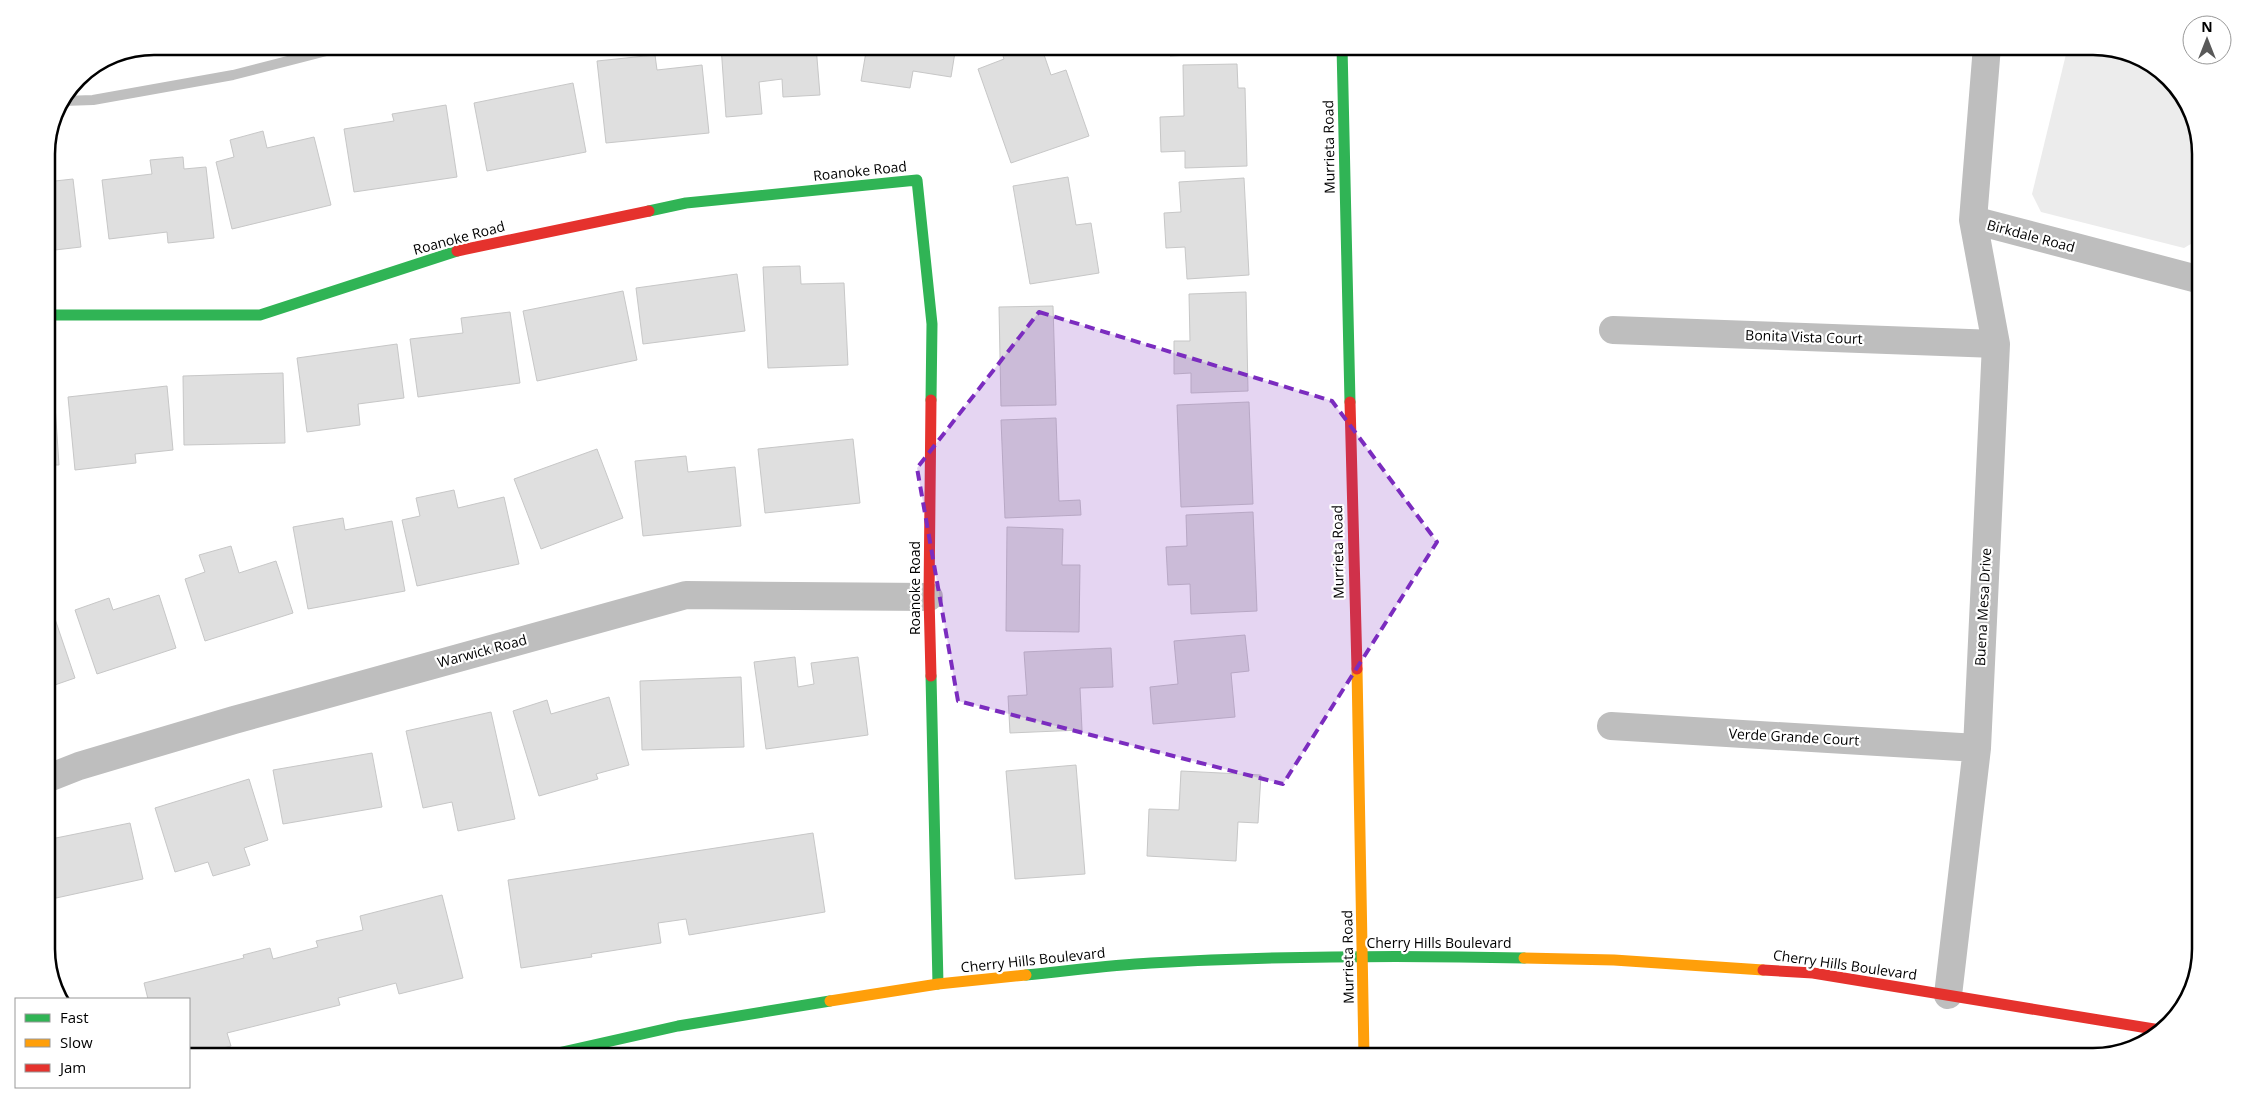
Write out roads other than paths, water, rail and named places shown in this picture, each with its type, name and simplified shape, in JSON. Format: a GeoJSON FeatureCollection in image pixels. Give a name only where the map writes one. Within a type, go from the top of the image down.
{"type":"FeatureCollection","features":[{"type":"Feature","properties":{"kind":"street","name":"Murrieta Road"},"geometry":{"type":"LineString","coordinates":[[1342,55],[1364,1048]]}},
{"type":"Feature","properties":{"kind":"street","name":"Birkdale Road"},"geometry":{"type":"LineString","coordinates":[[1986,55],[1973,220],[2192,278]]}},
{"type":"Feature","properties":{"kind":"street","name":"Roanoke Road"},"geometry":{"type":"LineString","coordinates":[[55,315],[260,315],[466,248],[677,205],[917,180],[932,324],[929,597],[938,984]]}},
{"type":"Feature","properties":{"kind":"street","name":"Buena Mesa Drive"},"geometry":{"type":"LineString","coordinates":[[1948,995],[1977,748],[1996,344],[1973,220]]}},
{"type":"Feature","properties":{"kind":"street","name":"Bonita Vista Court"},"geometry":{"type":"LineString","coordinates":[[1613,330],[1996,344]]}},
{"type":"Feature","properties":{"kind":"street","name":"Warwick Road"},"geometry":{"type":"LineString","coordinates":[[55,775],[234,720],[686,595],[929,597]]}},
{"type":"Feature","properties":{"kind":"street","name":"Verde Grande Court"},"geometry":{"type":"LineString","coordinates":[[1611,726],[1977,748]]}},
{"type":"Feature","properties":{"kind":"street","name":"Cherry Hills Boulevard"},"geometry":{"type":"LineString","coordinates":[[580,1048],[678,1026],[938,984],[1149,963],[1294,957],[1443,956],[1676,963],[1813,973],[2151,1029]]}},
{"type":"Feature","properties":{"kind":"waterway"},"geometry":{"type":"LineString","coordinates":[[71,101],[93,100],[233,75],[311,55]]}}]}
